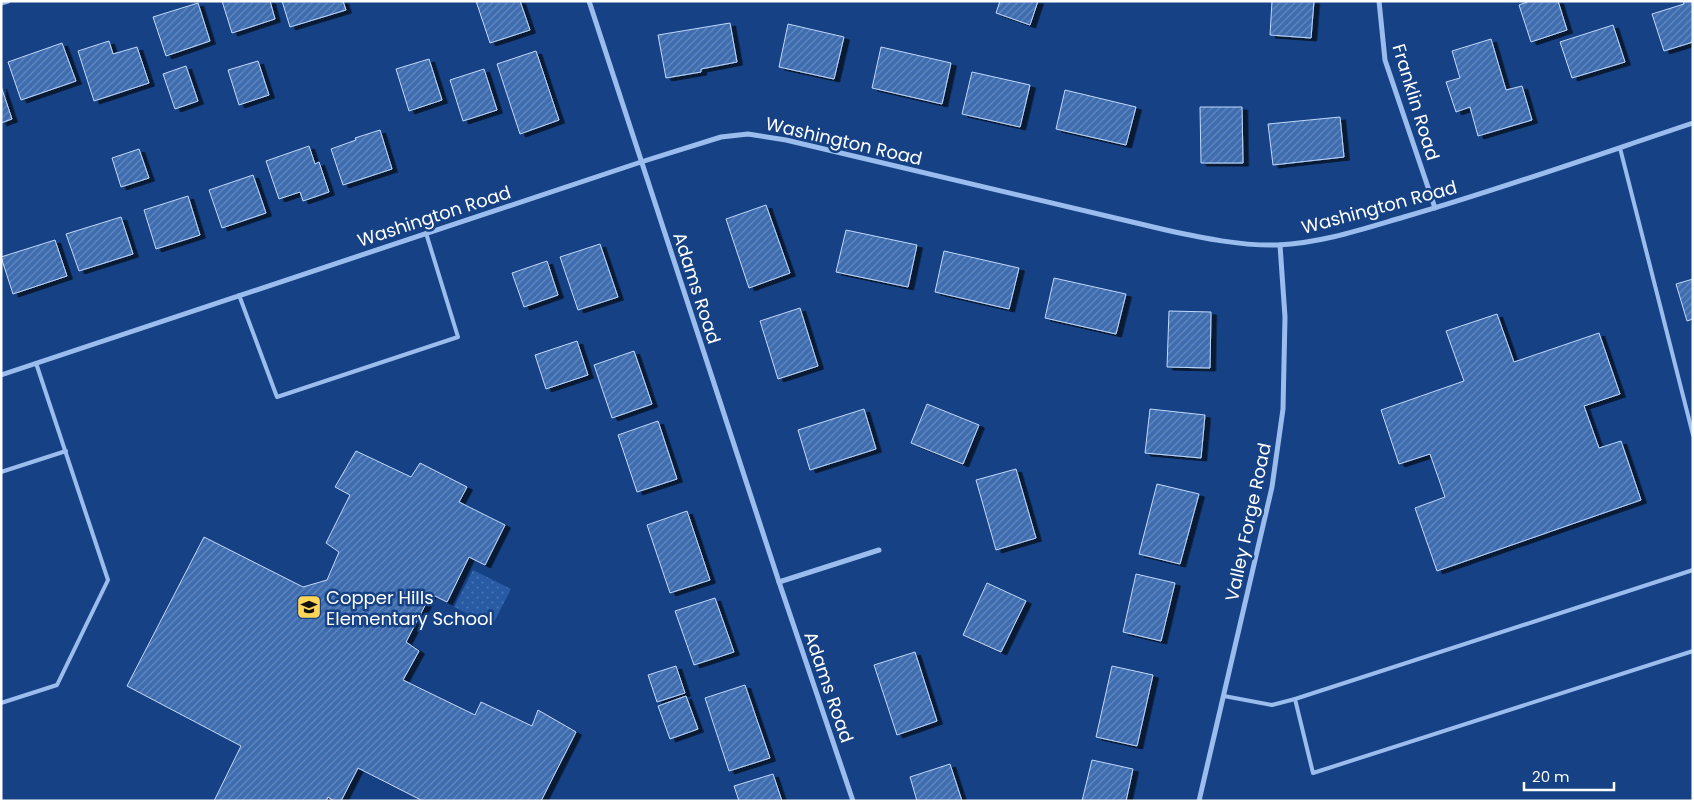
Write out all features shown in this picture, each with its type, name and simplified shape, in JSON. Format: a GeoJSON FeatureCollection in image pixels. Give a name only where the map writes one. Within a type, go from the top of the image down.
{"type":"FeatureCollection","features":[{"type":"Feature","properties":{"kind":"street"},"geometry":{"type":"LineString","coordinates":[[1,4],[8,1]]}},
{"type":"Feature","properties":{"kind":"street","name":"Adams Road"},"geometry":{"type":"LineString","coordinates":[[589,1],[779,582],[853,801]]}},
{"type":"Feature","properties":{"kind":"street","name":"Franklin Road"},"geometry":{"type":"LineString","coordinates":[[1379,1],[1385,60],[1435,208]]}},
{"type":"Feature","properties":{"kind":"street","name":"Washington Road"},"geometry":{"type":"LineString","coordinates":[[1,375],[721,137],[748,134],[786,140],[1166,230],[1235,243],[1280,245],[1323,240],[1435,208],[1693,123]]}},
{"type":"Feature","properties":{"kind":"street","name":"Valley Forge Road"},"geometry":{"type":"LineString","coordinates":[[1199,801],[1272,487],[1283,409],[1284,317],[1280,245]]}},
{"type":"Feature","properties":{"kind":"street"},"geometry":{"type":"LineString","coordinates":[[779,582],[879,550]]}},
{"type":"Feature","properties":{"kind":"lane"},"geometry":{"type":"LineString","coordinates":[[1620,148],[1693,435]]}},
{"type":"Feature","properties":{"kind":"lane"},"geometry":{"type":"LineString","coordinates":[[239,295],[277,397],[350,373],[458,337],[426,233]]}},
{"type":"Feature","properties":{"kind":"lane"},"geometry":{"type":"LineString","coordinates":[[1,703],[57,685],[108,580],[36,363]]}},
{"type":"Feature","properties":{"kind":"lane"},"geometry":{"type":"LineString","coordinates":[[1,472],[66,451]]}},
{"type":"Feature","properties":{"kind":"lane"},"geometry":{"type":"LineString","coordinates":[[1224,696],[1272,705],[1295,699],[1693,570]]}},
{"type":"Feature","properties":{"kind":"lane"},"geometry":{"type":"LineString","coordinates":[[1295,699],[1313,773],[1693,651]]}},
{"type":"Feature","properties":{"kind":"shaded area"},"geometry":{"type":"Polygon","coordinates":[[[473,570],[511,589],[492,626],[454,607],[473,570]]]}},
{"type":"Feature","properties":{"kind":"building"},"geometry":{"type":"Polygon","coordinates":[[[222,1],[270,1],[275,19],[232,33],[222,1]]]}},
{"type":"Feature","properties":{"kind":"building"},"geometry":{"type":"Polygon","coordinates":[[[282,1],[343,1],[346,10],[290,27],[282,1]]]}},
{"type":"Feature","properties":{"kind":"building"},"geometry":{"type":"Polygon","coordinates":[[[476,1],[520,1],[530,30],[490,43],[476,1]]]}},
{"type":"Feature","properties":{"kind":"building"},"geometry":{"type":"Polygon","coordinates":[[[1000,1],[1038,1],[1030,25],[996,13],[1000,1]]]}},
{"type":"Feature","properties":{"kind":"building"},"geometry":{"type":"Polygon","coordinates":[[[1272,1],[1314,1],[1311,38],[1270,35],[1272,1]]]}},
{"type":"Feature","properties":{"kind":"building"},"geometry":{"type":"Polygon","coordinates":[[[1530,1],[1558,1],[1567,30],[1531,42],[1519,5],[1530,1]]]}},
{"type":"Feature","properties":{"kind":"building"},"geometry":{"type":"Polygon","coordinates":[[[1683,1],[1693,1],[1693,42],[1664,51],[1652,14],[1684,4],[1683,1]]]}},
{"type":"Feature","properties":{"kind":"building"},"geometry":{"type":"Polygon","coordinates":[[[198,3],[210,41],[166,56],[153,17],[198,3]]]}},
{"type":"Feature","properties":{"kind":"building"},"geometry":{"type":"Polygon","coordinates":[[[730,23],[737,62],[701,69],[701,72],[666,78],[658,35],[730,23]]]}},
{"type":"Feature","properties":{"kind":"building"},"geometry":{"type":"Polygon","coordinates":[[[788,24],[844,37],[834,79],[779,67],[788,24]]]}},
{"type":"Feature","properties":{"kind":"building"},"geometry":{"type":"Polygon","coordinates":[[[1613,25],[1625,62],[1572,78],[1560,42],[1613,25]]]}},
{"type":"Feature","properties":{"kind":"building"},"geometry":{"type":"Polygon","coordinates":[[[1491,39],[1506,90],[1522,86],[1532,120],[1478,136],[1470,107],[1456,112],[1446,82],[1460,78],[1452,51],[1491,39]]]}},
{"type":"Feature","properties":{"kind":"building"},"geometry":{"type":"Polygon","coordinates":[[[109,41],[113,54],[137,47],[149,83],[94,101],[78,51],[109,41]]]}},
{"type":"Feature","properties":{"kind":"building"},"geometry":{"type":"Polygon","coordinates":[[[62,43],[76,81],[21,100],[8,62],[62,43]]]}},
{"type":"Feature","properties":{"kind":"building"},"geometry":{"type":"Polygon","coordinates":[[[881,47],[951,63],[942,104],[872,88],[881,47]]]}},
{"type":"Feature","properties":{"kind":"building"},"geometry":{"type":"Polygon","coordinates":[[[536,51],[559,120],[520,134],[497,64],[536,51]]]}},
{"type":"Feature","properties":{"kind":"building"},"geometry":{"type":"Polygon","coordinates":[[[429,59],[442,100],[409,111],[396,69],[429,59]]]}},
{"type":"Feature","properties":{"kind":"building"},"geometry":{"type":"Polygon","coordinates":[[[258,61],[269,95],[239,105],[228,70],[258,61]]]}},
{"type":"Feature","properties":{"kind":"building"},"geometry":{"type":"Polygon","coordinates":[[[186,66],[198,101],[175,109],[163,74],[186,66]]]}},
{"type":"Feature","properties":{"kind":"building"},"geometry":{"type":"Polygon","coordinates":[[[484,69],[497,110],[463,121],[450,80],[484,69]]]}},
{"type":"Feature","properties":{"kind":"building"},"geometry":{"type":"Polygon","coordinates":[[[972,72],[1030,85],[1020,127],[962,114],[972,72]]]}},
{"type":"Feature","properties":{"kind":"building"},"geometry":{"type":"Polygon","coordinates":[[[1,86],[12,119],[1,123],[1,86]]]}},
{"type":"Feature","properties":{"kind":"building"},"geometry":{"type":"Polygon","coordinates":[[[1065,90],[1136,107],[1126,145],[1056,129],[1065,90]]]}},
{"type":"Feature","properties":{"kind":"building"},"geometry":{"type":"Polygon","coordinates":[[[1200,107],[1242,107],[1243,163],[1201,163],[1200,107]]]}},
{"type":"Feature","properties":{"kind":"building"},"geometry":{"type":"Polygon","coordinates":[[[1340,117],[1344,157],[1273,165],[1268,124],[1340,117]]]}},
{"type":"Feature","properties":{"kind":"building"},"geometry":{"type":"Polygon","coordinates":[[[380,130],[392,169],[343,185],[331,149],[356,140],[355,138],[380,130]]]}},
{"type":"Feature","properties":{"kind":"building"},"geometry":{"type":"Polygon","coordinates":[[[309,146],[315,164],[319,162],[329,192],[303,201],[300,192],[279,199],[266,161],[309,146]]]}},
{"type":"Feature","properties":{"kind":"building"},"geometry":{"type":"Polygon","coordinates":[[[139,149],[149,178],[121,187],[112,158],[139,149]]]}},
{"type":"Feature","properties":{"kind":"building"},"geometry":{"type":"Polygon","coordinates":[[[253,175],[266,213],[222,228],[209,190],[253,175]]]}},
{"type":"Feature","properties":{"kind":"building"},"geometry":{"type":"Polygon","coordinates":[[[188,196],[200,235],[156,249],[144,210],[188,196]]]}},
{"type":"Feature","properties":{"kind":"building"},"geometry":{"type":"Polygon","coordinates":[[[766,205],[790,273],[749,288],[726,219],[766,205]]]}},
{"type":"Feature","properties":{"kind":"building"},"geometry":{"type":"Polygon","coordinates":[[[121,217],[133,254],[79,271],[66,234],[121,217]]]}},
{"type":"Feature","properties":{"kind":"building"},"geometry":{"type":"Polygon","coordinates":[[[846,230],[917,245],[908,287],[836,272],[846,230]]]}},
{"type":"Feature","properties":{"kind":"building"},"geometry":{"type":"Polygon","coordinates":[[[55,240],[67,276],[13,294],[1,257],[55,240]]]}},
{"type":"Feature","properties":{"kind":"building"},"geometry":{"type":"Polygon","coordinates":[[[600,244],[618,297],[578,310],[560,257],[600,244]]]}},
{"type":"Feature","properties":{"kind":"building"},"geometry":{"type":"Polygon","coordinates":[[[944,251],[1019,268],[1009,309],[935,292],[944,251]]]}},
{"type":"Feature","properties":{"kind":"building"},"geometry":{"type":"Polygon","coordinates":[[[547,261],[558,295],[524,307],[512,273],[547,261]]]}},
{"type":"Feature","properties":{"kind":"building"},"geometry":{"type":"Polygon","coordinates":[[[1054,278],[1126,294],[1116,334],[1045,318],[1054,278]]]}},
{"type":"Feature","properties":{"kind":"building"},"geometry":{"type":"Polygon","coordinates":[[[1693,279],[1693,319],[1687,321],[1676,284],[1693,279]]]}},
{"type":"Feature","properties":{"kind":"building"},"geometry":{"type":"Polygon","coordinates":[[[800,308],[818,366],[778,379],[760,321],[800,308]]]}},
{"type":"Feature","properties":{"kind":"building"},"geometry":{"type":"Polygon","coordinates":[[[1169,311],[1211,312],[1210,368],[1167,367],[1169,311]]]}},
{"type":"Feature","properties":{"kind":"building"},"geometry":{"type":"Polygon","coordinates":[[[1497,314],[1514,362],[1599,333],[1620,394],[1584,406],[1599,448],[1621,441],[1641,500],[1437,571],[1415,508],[1445,497],[1430,454],[1399,464],[1381,410],[1464,381],[1446,331],[1497,314]]]}},
{"type":"Feature","properties":{"kind":"building"},"geometry":{"type":"Polygon","coordinates":[[[577,341],[588,375],[546,389],[535,355],[577,341]]]}},
{"type":"Feature","properties":{"kind":"building"},"geometry":{"type":"Polygon","coordinates":[[[634,351],[652,404],[612,418],[594,365],[634,351]]]}},
{"type":"Feature","properties":{"kind":"building"},"geometry":{"type":"Polygon","coordinates":[[[927,404],[979,425],[963,464],[911,443],[927,404]]]}},
{"type":"Feature","properties":{"kind":"building"},"geometry":{"type":"Polygon","coordinates":[[[864,409],[876,449],[810,470],[798,430],[864,409]]]}},
{"type":"Feature","properties":{"kind":"building"},"geometry":{"type":"Polygon","coordinates":[[[1150,409],[1205,415],[1201,458],[1145,453],[1150,409]]]}},
{"type":"Feature","properties":{"kind":"building"},"geometry":{"type":"Polygon","coordinates":[[[658,421],[677,479],[637,492],[618,435],[658,421]]]}},
{"type":"Feature","properties":{"kind":"building"},"geometry":{"type":"Polygon","coordinates":[[[356,451],[411,477],[420,463],[467,487],[459,502],[505,525],[485,565],[469,557],[447,602],[431,594],[406,642],[419,651],[403,680],[475,715],[481,702],[532,726],[538,710],[576,732],[541,801],[423,801],[358,768],[341,801],[334,801],[328,797],[326,801],[214,801],[241,746],[127,686],[204,537],[303,587],[327,580],[339,552],[326,543],[350,495],[335,487],[356,451]]]}},
{"type":"Feature","properties":{"kind":"building"},"geometry":{"type":"Polygon","coordinates":[[[1016,469],[1036,538],[996,550],[976,480],[1016,469]]]}},
{"type":"Feature","properties":{"kind":"building"},"geometry":{"type":"Polygon","coordinates":[[[1157,484],[1199,494],[1180,564],[1139,554],[1157,484]]]}},
{"type":"Feature","properties":{"kind":"building"},"geometry":{"type":"Polygon","coordinates":[[[687,511],[710,580],[670,593],[647,525],[687,511]]]}},
{"type":"Feature","properties":{"kind":"building"},"geometry":{"type":"Polygon","coordinates":[[[1136,574],[1175,583],[1161,641],[1123,632],[1136,574]]]}},
{"type":"Feature","properties":{"kind":"building"},"geometry":{"type":"Polygon","coordinates":[[[987,583],[1026,601],[1001,652],[963,635],[987,583]]]}},
{"type":"Feature","properties":{"kind":"building"},"geometry":{"type":"Polygon","coordinates":[[[715,598],[734,652],[694,665],[675,611],[715,598]]]}},
{"type":"Feature","properties":{"kind":"building"},"geometry":{"type":"Polygon","coordinates":[[[915,652],[937,721],[897,735],[874,665],[915,652]]]}},
{"type":"Feature","properties":{"kind":"building"},"geometry":{"type":"Polygon","coordinates":[[[676,666],[685,693],[657,702],[648,675],[676,666]]]}},
{"type":"Feature","properties":{"kind":"building"},"geometry":{"type":"Polygon","coordinates":[[[1112,666],[1153,675],[1137,746],[1096,737],[1112,666]]]}},
{"type":"Feature","properties":{"kind":"building"},"geometry":{"type":"Polygon","coordinates":[[[745,685],[770,758],[729,771],[705,698],[745,685]]]}},
{"type":"Feature","properties":{"kind":"building"},"geometry":{"type":"Polygon","coordinates":[[[686,696],[698,729],[670,739],[658,706],[686,696]]]}},
{"type":"Feature","properties":{"kind":"building"},"geometry":{"type":"Polygon","coordinates":[[[1092,760],[1133,769],[1126,801],[1082,801],[1092,760]]]}},
{"type":"Feature","properties":{"kind":"building"},"geometry":{"type":"Polygon","coordinates":[[[950,764],[962,801],[917,801],[910,777],[950,764]]]}},
{"type":"Feature","properties":{"kind":"building"},"geometry":{"type":"Polygon","coordinates":[[[773,774],[782,801],[739,801],[734,786],[773,774]]]}},
{"type":"Feature","properties":{"kind":"place","name":"Copper Hills Elementary School"},"geometry":{"type":"Point","coordinates":[309,607]}}]}
